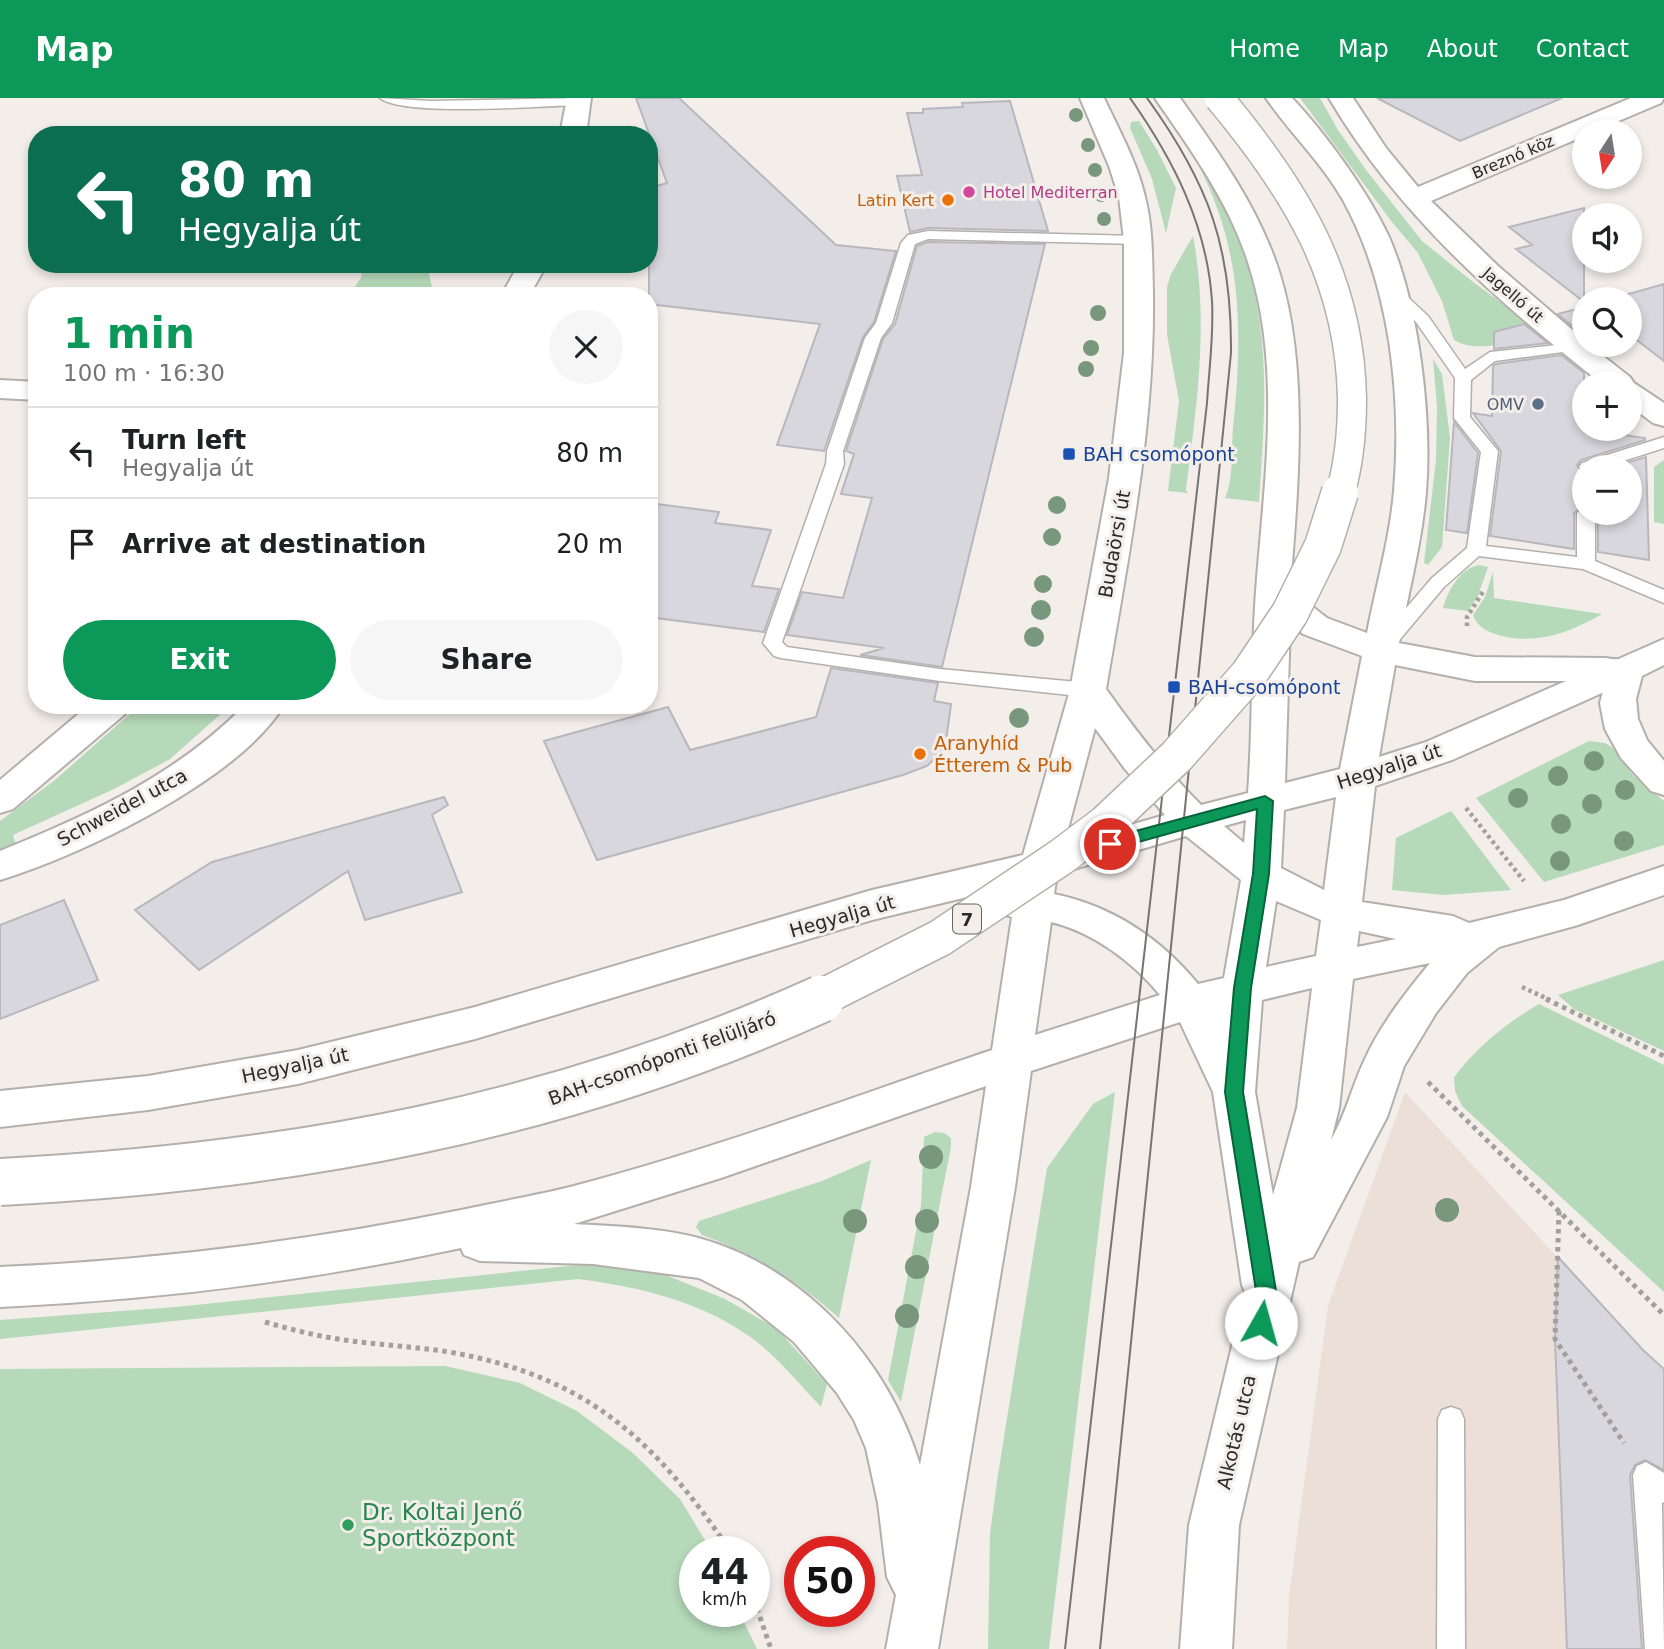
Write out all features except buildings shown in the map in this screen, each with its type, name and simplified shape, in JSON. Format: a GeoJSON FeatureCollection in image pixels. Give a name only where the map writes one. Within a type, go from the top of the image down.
{"type":"FeatureCollection","features":[{"type":"Feature","properties":{"kind":"main road","name":"Budaörsi út"},"geometry":{"type":"LineString","coordinates":[[1037,884],[1088,691],[1125,478],[1139,353],[1138,240],[1132,197],[1122,166],[1092,98]]}},
{"type":"Feature","properties":{"kind":"main road"},"geometry":{"type":"LineString","coordinates":[[1167,98],[1224,179],[1261,258],[1273,302],[1280,346],[1284,468],[1273,593],[1271,723],[1265,801]]}},
{"type":"Feature","properties":{"kind":"main road","name":"BAH-csomóponti felüljáró"},"geometry":{"type":"LineString","coordinates":[[0,1182],[82,1179],[249,1162],[391,1137],[512,1110],[616,1077],[739,1034],[833,992],[929,944],[1094,834],[1179,755],[1221,711],[1276,635],[1309,577],[1330,529],[1348,456],[1352,376],[1343,311],[1334,280],[1323,250],[1287,184],[1237,117],[1219,98]]}},
{"type":"Feature","properties":{"kind":"main road"},"geometry":{"type":"LineString","coordinates":[[1267,1297],[1318,1108],[1357,778],[1410,493],[1412,411],[1394,292],[1376,237],[1354,197],[1294,115],[1278,98]]}},
{"type":"Feature","properties":{"kind":"main road","name":"Jagelló út"},"geometry":{"type":"LineString","coordinates":[[1341,98],[1358,128],[1413,199],[1467,255],[1570,346],[1603,371]]}},
{"type":"Feature","properties":{"kind":"main road","name":"Breznó köz"},"geometry":{"type":"LineString","coordinates":[[1413,199],[1652,98]]}},
{"type":"Feature","properties":{"kind":"main road"},"geometry":{"type":"LineString","coordinates":[[574,126],[578,99]]}},
{"type":"Feature","properties":{"kind":"main road"},"geometry":{"type":"LineString","coordinates":[[0,389],[28,391]]}},
{"type":"Feature","properties":{"kind":"main road"},"geometry":{"type":"LineString","coordinates":[[1642,401],[1664,417]]}},
{"type":"Feature","properties":{"kind":"main road"},"geometry":{"type":"LineString","coordinates":[[1273,593],[1315,626],[1380,650],[1475,669],[1626,669],[1618,706],[1625,734],[1655,775],[1664,782]]}},
{"type":"Feature","properties":{"kind":"main road","name":"Hegyalja út"},"geometry":{"type":"LineString","coordinates":[[0,1109],[148,1093],[310,1063],[475,1023],[872,905],[967,901],[1037,884],[1192,821],[1357,778],[1439,751],[1664,651]]}},
{"type":"Feature","properties":{"kind":"main road"},"geometry":{"type":"LineString","coordinates":[[1088,691],[1143,767],[1192,821],[1261,874],[1340,911],[1407,927],[1488,934]]}},
{"type":"Feature","properties":{"kind":"main road"},"geometry":{"type":"LineString","coordinates":[[0,800],[101,714]]}},
{"type":"Feature","properties":{"kind":"main road","name":"Schweidel utca"},"geometry":{"type":"LineString","coordinates":[[0,866],[91,828],[181,779],[246,728],[258,714]]}},
{"type":"Feature","properties":{"kind":"main road","name":"Alkotás utca"},"geometry":{"type":"LineString","coordinates":[[1206,1649],[1214,1525],[1267,1297],[1234,1092],[1243,988],[1261,874],[1265,801]]}},
{"type":"Feature","properties":{"kind":"main road"},"geometry":{"type":"LineString","coordinates":[[0,1287],[169,1274],[294,1260],[418,1239],[575,1205],[697,1169],[1189,1003],[1243,988],[1555,918],[1664,880]]}},
{"type":"Feature","properties":{"kind":"main road"},"geometry":{"type":"LineString","coordinates":[[1037,884],[1071,913],[1114,931],[1143,952],[1168,976],[1189,1003],[1234,1092]]}},
{"type":"Feature","properties":{"kind":"main road"},"geometry":{"type":"LineString","coordinates":[[915,1631],[993,1186],[1037,884]]}},
{"type":"Feature","properties":{"kind":"main road"},"geometry":{"type":"LineString","coordinates":[[1267,1297],[1366,1117],[1384,1062],[1422,1002],[1453,962],[1488,934]]}},
{"type":"Feature","properties":{"kind":"main road"},"geometry":{"type":"LineString","coordinates":[[418,1239],[612,1244],[703,1259],[761,1288],[802,1319],[853,1377],[884,1430],[901,1489],[915,1631]]}},
{"type":"Feature","properties":{"kind":"lane"},"geometry":{"type":"LineString","coordinates":[[387,98],[430,105],[578,99]]}},
{"type":"Feature","properties":{"kind":"lane"},"geometry":{"type":"LineString","coordinates":[[1088,691],[940,675],[781,652],[772,643],[835,464],[835,451],[873,338],[884,323],[908,243],[913,238],[928,235],[985,239],[1138,240]]}},
{"type":"Feature","properties":{"kind":"lane"},"geometry":{"type":"LineString","coordinates":[[1394,292],[1422,319],[1463,378],[1462,418],[1490,451],[1476,550]]}},
{"type":"Feature","properties":{"kind":"lane"},"geometry":{"type":"LineString","coordinates":[[1463,378],[1490,357],[1570,346]]}},
{"type":"Feature","properties":{"kind":"lane"},"geometry":{"type":"LineString","coordinates":[[1624,455],[1664,442]]}},
{"type":"Feature","properties":{"kind":"lane"},"geometry":{"type":"LineString","coordinates":[[1586,525],[1586,564]]}},
{"type":"Feature","properties":{"kind":"lane"},"geometry":{"type":"LineString","coordinates":[[1380,650],[1434,586],[1476,550],[1586,564],[1664,597]]}},
{"type":"Feature","properties":{"kind":"lane"},"geometry":{"type":"LineString","coordinates":[[1451,1419],[1451,1649]]}},
{"type":"Feature","properties":{"kind":"lane"},"geometry":{"type":"LineString","coordinates":[[1655,1483],[1659,1649]]}},
{"type":"Feature","properties":{"kind":"path"},"geometry":{"type":"LineString","coordinates":[[1466,808],[1525,881]]}},
{"type":"Feature","properties":{"kind":"path"},"geometry":{"type":"LineString","coordinates":[[1522,987],[1664,1056]]}},
{"type":"Feature","properties":{"kind":"path"},"geometry":{"type":"LineString","coordinates":[[1428,1082],[1664,1315]]}},
{"type":"Feature","properties":{"kind":"path"},"geometry":{"type":"LineString","coordinates":[[1559,1211],[1555,1339],[1655,1483]]}},
{"type":"Feature","properties":{"kind":"path"},"geometry":{"type":"LineString","coordinates":[[265,1322],[321,1336],[452,1353],[515,1368],[560,1385],[610,1413],[660,1456],[699,1501],[721,1536]]}},
{"type":"Feature","properties":{"kind":"path"},"geometry":{"type":"LineString","coordinates":[[763,1627],[771,1649]]}},
{"type":"Feature","properties":{"kind":"shaded area"},"geometry":{"type":"Polygon","coordinates":[[[1405,1092],[1643,1350],[1664,1369],[1664,1649],[1287,1649],[1289,1596],[1328,1306],[1405,1092]]]}},
{"type":"Feature","properties":{"kind":"green space"},"geometry":{"type":"Polygon","coordinates":[[[1300,98],[1320,98],[1366,170],[1422,241],[1535,327],[1537,336],[1484,346],[1463,344],[1454,340],[1442,301],[1418,253],[1300,98]]]}},
{"type":"Feature","properties":{"kind":"green space"},"geometry":{"type":"Polygon","coordinates":[[[1139,121],[1176,188],[1166,233],[1152,179],[1130,128],[1131,122],[1139,121]]]}},
{"type":"Feature","properties":{"kind":"green space"},"geometry":{"type":"Polygon","coordinates":[[[1184,139],[1207,167],[1218,187],[1244,254],[1254,289],[1260,323],[1264,392],[1259,502],[1225,498],[1231,473],[1238,314],[1228,244],[1218,209],[1184,139]]]}},
{"type":"Feature","properties":{"kind":"green space"},"geometry":{"type":"Polygon","coordinates":[[[1193,236],[1198,268],[1201,331],[1186,490],[1188,493],[1168,491],[1179,401],[1167,334],[1167,287],[1171,274],[1193,236]]]}},
{"type":"Feature","properties":{"kind":"green space"},"geometry":{"type":"Polygon","coordinates":[[[362,273],[429,273],[432,287],[354,287],[362,273]]]}},
{"type":"Feature","properties":{"kind":"green space"},"geometry":{"type":"Polygon","coordinates":[[[1433,359],[1442,374],[1450,438],[1442,547],[1428,565],[1424,563],[1436,460],[1437,406],[1433,359]]]}},
{"type":"Feature","properties":{"kind":"green space"},"geometry":{"type":"Polygon","coordinates":[[[1664,460],[1664,524],[1654,522],[1654,467],[1664,460]]]}},
{"type":"Feature","properties":{"kind":"green space"},"geometry":{"type":"Polygon","coordinates":[[[1479,565],[1488,567],[1478,596],[1468,611],[1443,608],[1451,588],[1460,576],[1479,565]]]}},
{"type":"Feature","properties":{"kind":"green space"},"geometry":{"type":"Polygon","coordinates":[[[1493,572],[1494,598],[1602,614],[1549,636],[1521,639],[1492,633],[1480,626],[1473,615],[1485,597],[1493,572]]]}},
{"type":"Feature","properties":{"kind":"green space"},"geometry":{"type":"Polygon","coordinates":[[[130,714],[221,714],[170,759],[114,789],[13,835],[16,846],[0,853],[0,821],[55,780],[130,714]]]}},
{"type":"Feature","properties":{"kind":"green space"},"geometry":{"type":"Polygon","coordinates":[[[1589,741],[1605,743],[1613,748],[1633,775],[1664,801],[1664,845],[1544,882],[1476,798],[1589,741]]]}},
{"type":"Feature","properties":{"kind":"green space"},"geometry":{"type":"Polygon","coordinates":[[[1451,811],[1511,890],[1444,895],[1392,890],[1396,838],[1451,811]]]}},
{"type":"Feature","properties":{"kind":"green space"},"geometry":{"type":"Polygon","coordinates":[[[1664,960],[1664,1051],[1574,1009],[1558,995],[1664,960]]]}},
{"type":"Feature","properties":{"kind":"green space"},"geometry":{"type":"Polygon","coordinates":[[[1539,1004],[1664,1065],[1664,1292],[1462,1106],[1455,1091],[1454,1077],[1473,1055],[1503,1028],[1539,1004]]]}},
{"type":"Feature","properties":{"kind":"green space"},"geometry":{"type":"Polygon","coordinates":[[[1115,1092],[1049,1649],[988,1649],[990,1534],[1047,1168],[1093,1104],[1115,1092]]]}},
{"type":"Feature","properties":{"kind":"green space"},"geometry":{"type":"Polygon","coordinates":[[[935,1132],[944,1133],[951,1138],[951,1147],[901,1402],[888,1380],[921,1205],[924,1137],[935,1132]]]}},
{"type":"Feature","properties":{"kind":"green space"},"geometry":{"type":"Polygon","coordinates":[[[871,1160],[839,1318],[774,1270],[702,1235],[696,1227],[699,1221],[822,1181],[871,1160]]]}},
{"type":"Feature","properties":{"kind":"green space"},"geometry":{"type":"Polygon","coordinates":[[[588,1264],[658,1272],[725,1299],[776,1328],[827,1384],[821,1407],[768,1351],[749,1336],[709,1313],[645,1291],[578,1279],[0,1339],[0,1320],[176,1307],[588,1264]]]}},
{"type":"Feature","properties":{"kind":"green space","name":"Dr. Koltai Jenő Sportközpont"},"geometry":{"type":"Polygon","coordinates":[[[445,1366],[520,1383],[577,1411],[633,1453],[680,1499],[702,1536],[679,1536],[679,1627],[746,1627],[757,1649],[0,1649],[0,1369],[445,1366]]]}},
{"type":"Feature","properties":{"kind":"tram line"},"geometry":{"type":"LineString","coordinates":[[1065,1649],[1207,403],[1212,339],[1209,273],[1195,219],[1174,169],[1130,98]]}},
{"type":"Feature","properties":{"kind":"tram line"},"geometry":{"type":"LineString","coordinates":[[1100,1649],[1231,353],[1227,281],[1213,218],[1186,159],[1147,98]]}},
{"type":"Feature","properties":{"kind":"place","name":"Hotel Mediterran"},"geometry":{"type":"Point","coordinates":[969,192]}},
{"type":"Feature","properties":{"kind":"place","name":"Latin Kert"},"geometry":{"type":"Point","coordinates":[948,200]}},
{"type":"Feature","properties":{"kind":"place","name":"OMV"},"geometry":{"type":"Point","coordinates":[1538,404]}},
{"type":"Feature","properties":{"kind":"place","name":"BAH csomópont"},"geometry":{"type":"Point","coordinates":[1069,454]}},
{"type":"Feature","properties":{"kind":"place","name":"BAH-csomópont"},"geometry":{"type":"Point","coordinates":[1174,687]}},
{"type":"Feature","properties":{"kind":"place","name":"Aranyhíd Étterem & Pub"},"geometry":{"type":"Point","coordinates":[920,754]}},
{"type":"Feature","properties":{"kind":"place","name":"Dr. Koltai Jenő Sportközpont"},"geometry":{"type":"Point","coordinates":[348,1525]}},
{"type":"Feature","properties":{"kind":"route"},"geometry":{"type":"LineString","coordinates":[[1110,844],[1265,801],[1261,874],[1243,988],[1234,1092],[1267,1297],[1261,1323]]}}]}
